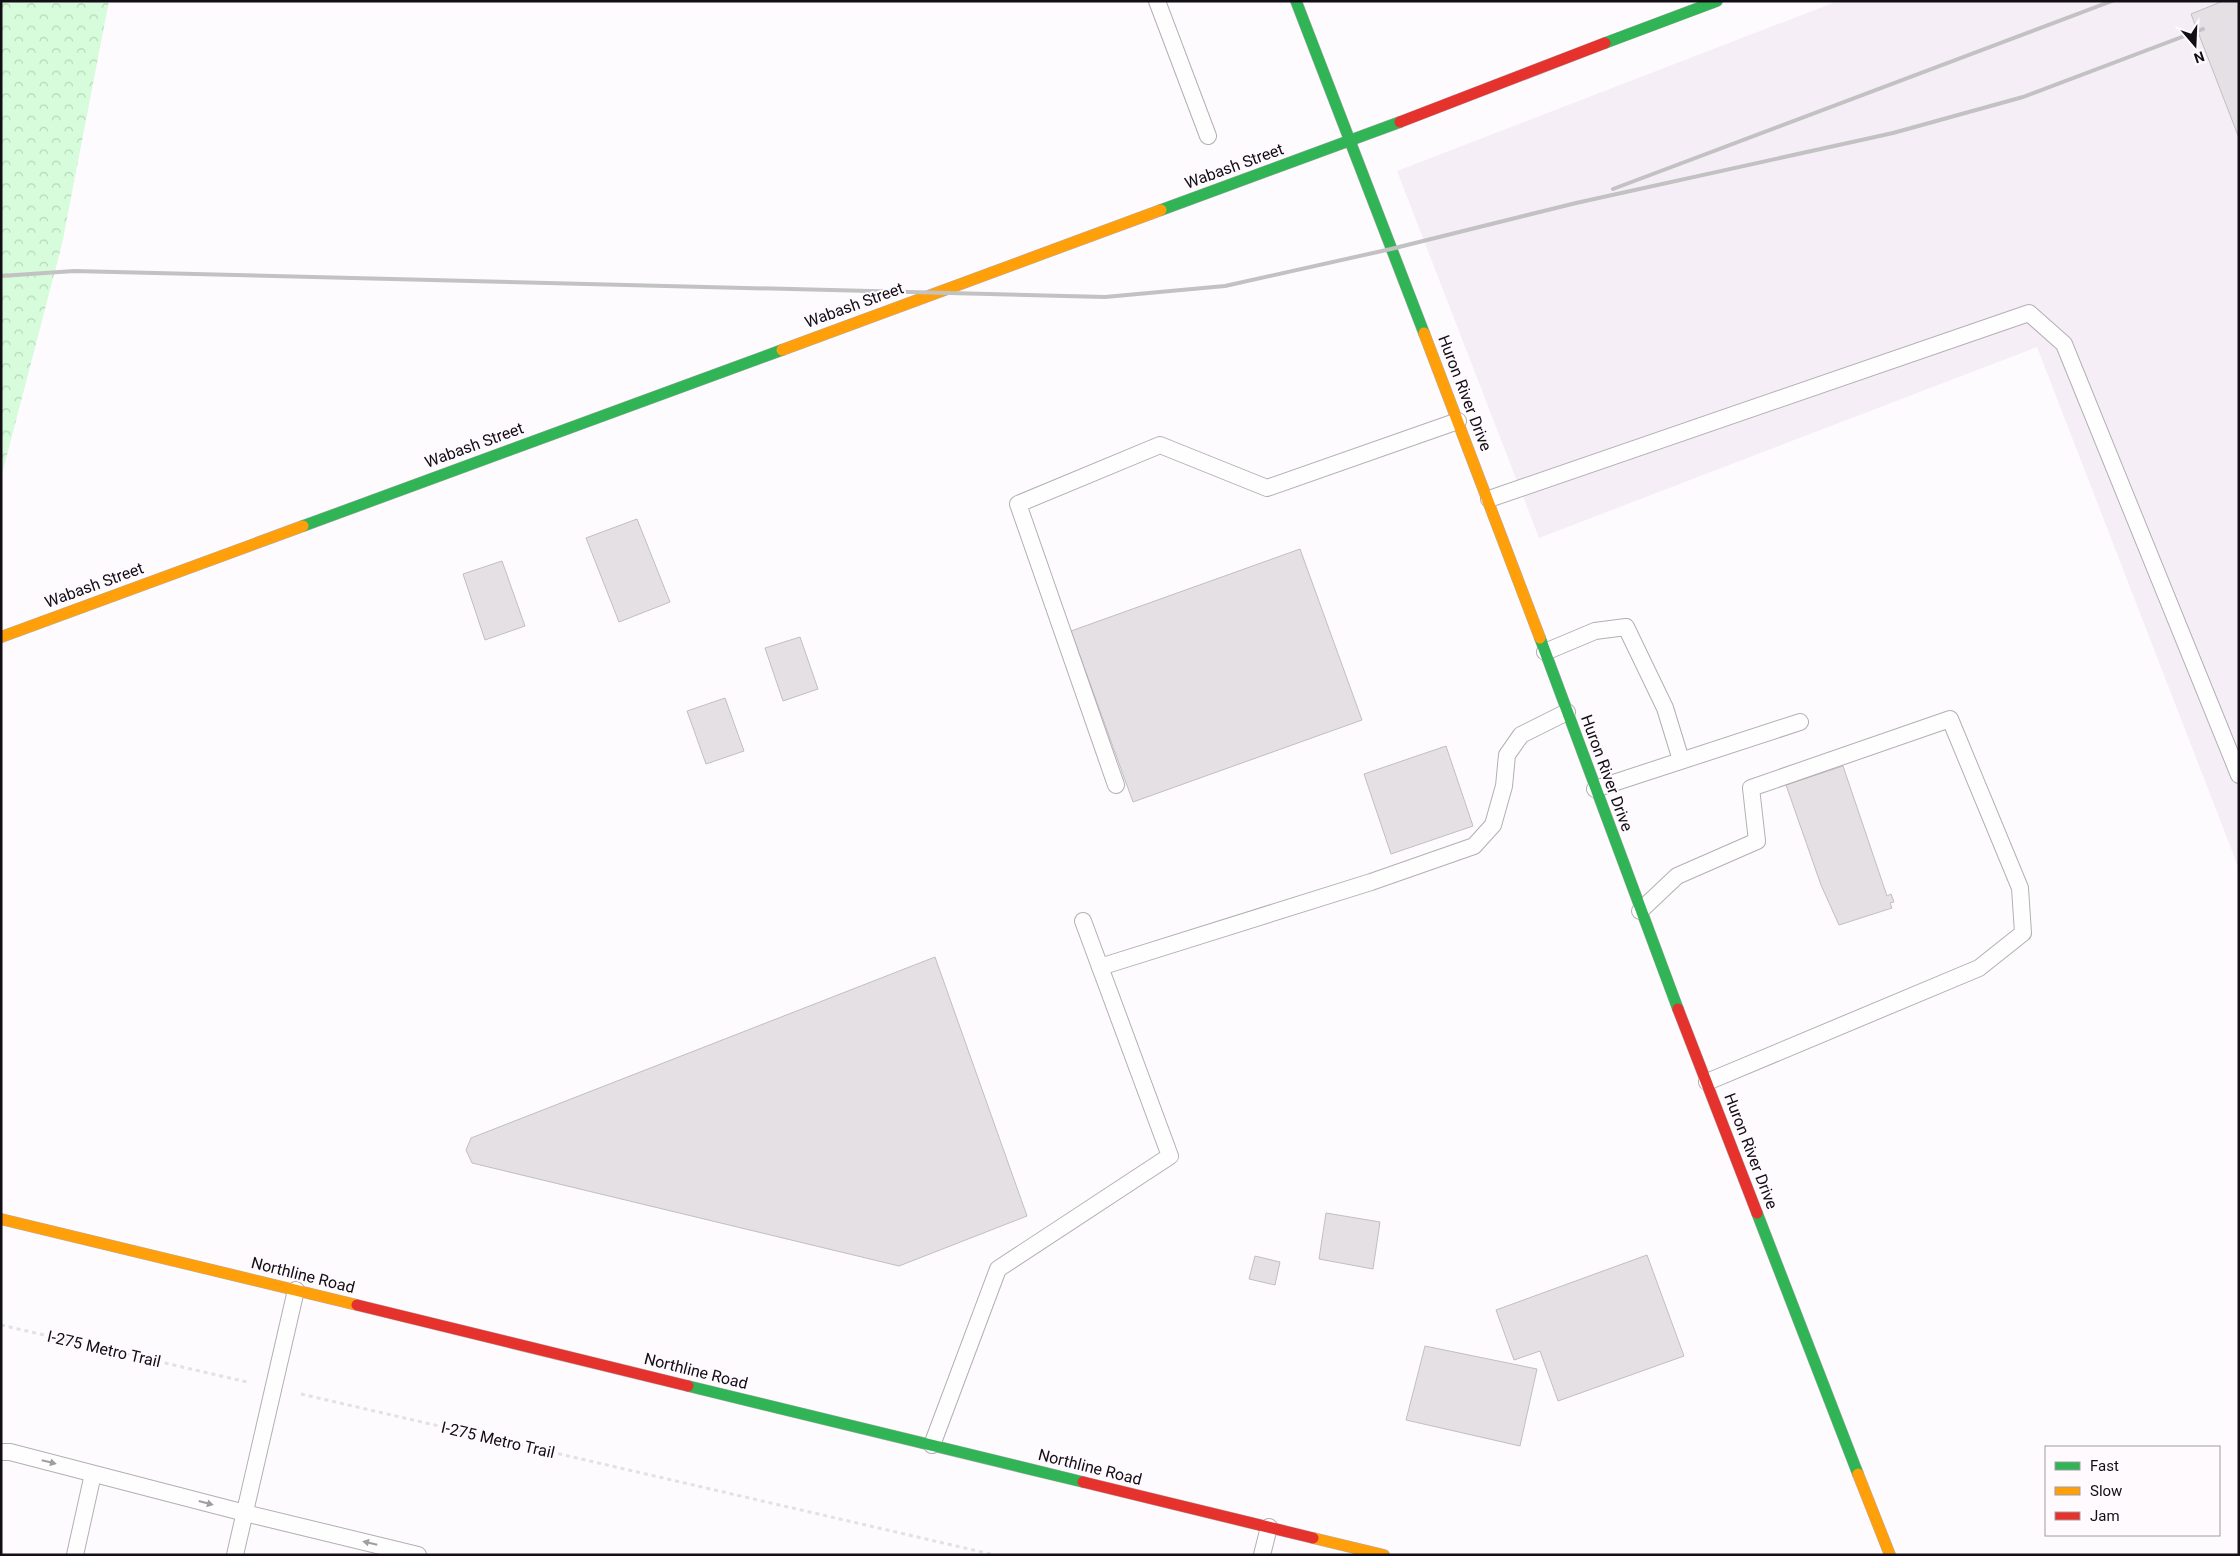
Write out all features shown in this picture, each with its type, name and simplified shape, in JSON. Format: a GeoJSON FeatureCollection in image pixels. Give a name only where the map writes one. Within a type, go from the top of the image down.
{"type":"FeatureCollection","features":[{"type":"Feature","properties":{"kind":"street","name":"Huron River Drive"},"geometry":{"type":"LineString","coordinates":[[1296,1],[1489,499],[1640,911],[1890,1555]]}},
{"type":"Feature","properties":{"kind":"street","name":"Wabash Street"},"geometry":{"type":"LineString","coordinates":[[1,637],[1349,141],[1717,1]]}},
{"type":"Feature","properties":{"kind":"street","name":"Northline Road"},"geometry":{"type":"LineString","coordinates":[[1,1218],[1384,1555]]}},
{"type":"Feature","properties":{"kind":"lane"},"geometry":{"type":"LineString","coordinates":[[1157,1],[1208,136]]}},
{"type":"Feature","properties":{"kind":"lane"},"geometry":{"type":"LineString","coordinates":[[1489,499],[2029,313],[2064,344],[2239,775]]}},
{"type":"Feature","properties":{"kind":"lane"},"geometry":{"type":"LineString","coordinates":[[1116,785],[1018,504],[1160,445],[1267,488],[1458,421]]}},
{"type":"Feature","properties":{"kind":"lane"},"geometry":{"type":"LineString","coordinates":[[1545,652],[1595,631],[1626,627],[1665,708],[1681,760]]}},
{"type":"Feature","properties":{"kind":"lane"},"geometry":{"type":"LineString","coordinates":[[1100,967],[1371,882],[1474,846],[1493,825],[1504,786],[1507,754],[1521,735],[1567,712]]}},
{"type":"Feature","properties":{"kind":"lane"},"geometry":{"type":"LineString","coordinates":[[1640,911],[1677,876],[1757,841],[1751,788],[1950,719],[2020,888],[2023,933],[1979,968],[1707,1082]]}},
{"type":"Feature","properties":{"kind":"lane"},"geometry":{"type":"LineString","coordinates":[[1595,789],[1800,722]]}},
{"type":"Feature","properties":{"kind":"lane"},"geometry":{"type":"LineString","coordinates":[[932,1445],[998,1269],[1170,1156],[1083,921]]}},
{"type":"Feature","properties":{"kind":"lane"},"geometry":{"type":"LineString","coordinates":[[235,1555],[296,1290]]}},
{"type":"Feature","properties":{"kind":"lane"},"geometry":{"type":"LineString","coordinates":[[1,1452],[10,1452],[245,1514],[401,1553],[418,1555]]}},
{"type":"Feature","properties":{"kind":"lane"},"geometry":{"type":"LineString","coordinates":[[75,1555],[93,1474]]}},
{"type":"Feature","properties":{"kind":"lane"},"geometry":{"type":"LineString","coordinates":[[1262,1555],[1269,1527]]}},
{"type":"Feature","properties":{"kind":"path","name":"I-275 Metro Trail"},"geometry":{"type":"LineString","coordinates":[[1,1325],[995,1555]]}},
{"type":"Feature","properties":{"kind":"shaded area"},"geometry":{"type":"Polygon","coordinates":[[[1838,1],[2239,1],[2239,869],[2037,347],[1539,538],[1397,171],[1838,1]]]}},
{"type":"Feature","properties":{"kind":"green space"},"geometry":{"type":"Polygon","coordinates":[[[1,1],[109,1],[62,244],[1,478],[1,1]]]}},
{"type":"Feature","properties":{"kind":"building"},"geometry":{"type":"Polygon","coordinates":[[[2223,1],[2239,1],[2239,138],[2191,14],[2223,1]]]}},
{"type":"Feature","properties":{"kind":"building"},"geometry":{"type":"Polygon","coordinates":[[[637,519],[670,602],[619,622],[586,538],[637,519]]]}},
{"type":"Feature","properties":{"kind":"building"},"geometry":{"type":"Polygon","coordinates":[[[1300,549],[1362,720],[1133,802],[1071,631],[1300,549]]]}},
{"type":"Feature","properties":{"kind":"building"},"geometry":{"type":"Polygon","coordinates":[[[502,561],[525,626],[485,640],[463,574],[502,561]]]}},
{"type":"Feature","properties":{"kind":"building"},"geometry":{"type":"Polygon","coordinates":[[[800,637],[818,689],[783,701],[765,648],[800,637]]]}},
{"type":"Feature","properties":{"kind":"building"},"geometry":{"type":"Polygon","coordinates":[[[725,698],[744,751],[706,764],[687,711],[725,698]]]}},
{"type":"Feature","properties":{"kind":"building"},"geometry":{"type":"Polygon","coordinates":[[[1446,746],[1473,826],[1391,854],[1364,774],[1446,746]]]}},
{"type":"Feature","properties":{"kind":"building"},"geometry":{"type":"Polygon","coordinates":[[[1843,766],[1887,896],[1891,894],[1894,902],[1890,903],[1892,908],[1839,925],[1821,885],[1786,785],[1843,766]]]}},
{"type":"Feature","properties":{"kind":"building"},"geometry":{"type":"Polygon","coordinates":[[[935,957],[1027,1216],[899,1266],[472,1163],[466,1150],[471,1138],[935,957]]]}},
{"type":"Feature","properties":{"kind":"building"},"geometry":{"type":"Polygon","coordinates":[[[1326,1213],[1380,1222],[1373,1269],[1319,1259],[1326,1213]]]}},
{"type":"Feature","properties":{"kind":"building"},"geometry":{"type":"Polygon","coordinates":[[[1647,1255],[1684,1356],[1558,1401],[1540,1351],[1514,1360],[1496,1310],[1647,1255]]]}},
{"type":"Feature","properties":{"kind":"building"},"geometry":{"type":"Polygon","coordinates":[[[1255,1256],[1280,1262],[1275,1285],[1249,1279],[1255,1256]]]}},
{"type":"Feature","properties":{"kind":"building"},"geometry":{"type":"Polygon","coordinates":[[[1425,1346],[1537,1369],[1520,1446],[1406,1420],[1425,1346]]]}},
{"type":"Feature","properties":{"kind":"railway"},"geometry":{"type":"LineString","coordinates":[[1613,189],[2112,1]]}},
{"type":"Feature","properties":{"kind":"railway"},"geometry":{"type":"LineString","coordinates":[[1,276],[74,271],[1105,297],[1225,286],[1391,249],[1576,203],[1893,133],[2023,97],[2203,29]]}},
{"type":"Feature","properties":{"kind":"traffic: fast"},"geometry":{"type":"LineString","coordinates":[[1296,1],[1424,333]]}},
{"type":"Feature","properties":{"kind":"traffic: fast"},"geometry":{"type":"LineString","coordinates":[[1605,43],[1717,1]]}},
{"type":"Feature","properties":{"kind":"traffic: fast"},"geometry":{"type":"LineString","coordinates":[[1161,210],[1400,122]]}},
{"type":"Feature","properties":{"kind":"traffic: fast"},"geometry":{"type":"LineString","coordinates":[[303,526],[782,350]]}},
{"type":"Feature","properties":{"kind":"traffic: fast"},"geometry":{"type":"LineString","coordinates":[[1540,638],[1678,1009]]}},
{"type":"Feature","properties":{"kind":"traffic: fast"},"geometry":{"type":"LineString","coordinates":[[1757,1213],[1858,1474]]}},
{"type":"Feature","properties":{"kind":"traffic: fast"},"geometry":{"type":"LineString","coordinates":[[688,1386],[1083,1482]]}},
{"type":"Feature","properties":{"kind":"traffic: slow"},"geometry":{"type":"LineString","coordinates":[[782,350],[1161,210]]}},
{"type":"Feature","properties":{"kind":"traffic: slow"},"geometry":{"type":"LineString","coordinates":[[1424,333],[1540,638]]}},
{"type":"Feature","properties":{"kind":"traffic: slow"},"geometry":{"type":"LineString","coordinates":[[1,637],[303,526]]}},
{"type":"Feature","properties":{"kind":"traffic: slow"},"geometry":{"type":"LineString","coordinates":[[1,1219],[357,1305]]}},
{"type":"Feature","properties":{"kind":"traffic: slow"},"geometry":{"type":"LineString","coordinates":[[1858,1474],[1890,1555]]}},
{"type":"Feature","properties":{"kind":"traffic: slow"},"geometry":{"type":"LineString","coordinates":[[1313,1538],[1384,1555]]}},
{"type":"Feature","properties":{"kind":"traffic: jam"},"geometry":{"type":"LineString","coordinates":[[1400,122],[1605,43]]}},
{"type":"Feature","properties":{"kind":"traffic: jam"},"geometry":{"type":"LineString","coordinates":[[1678,1009],[1757,1213]]}},
{"type":"Feature","properties":{"kind":"traffic: jam"},"geometry":{"type":"LineString","coordinates":[[357,1305],[688,1386]]}},
{"type":"Feature","properties":{"kind":"traffic: jam"},"geometry":{"type":"LineString","coordinates":[[1083,1482],[1313,1538]]}}]}
